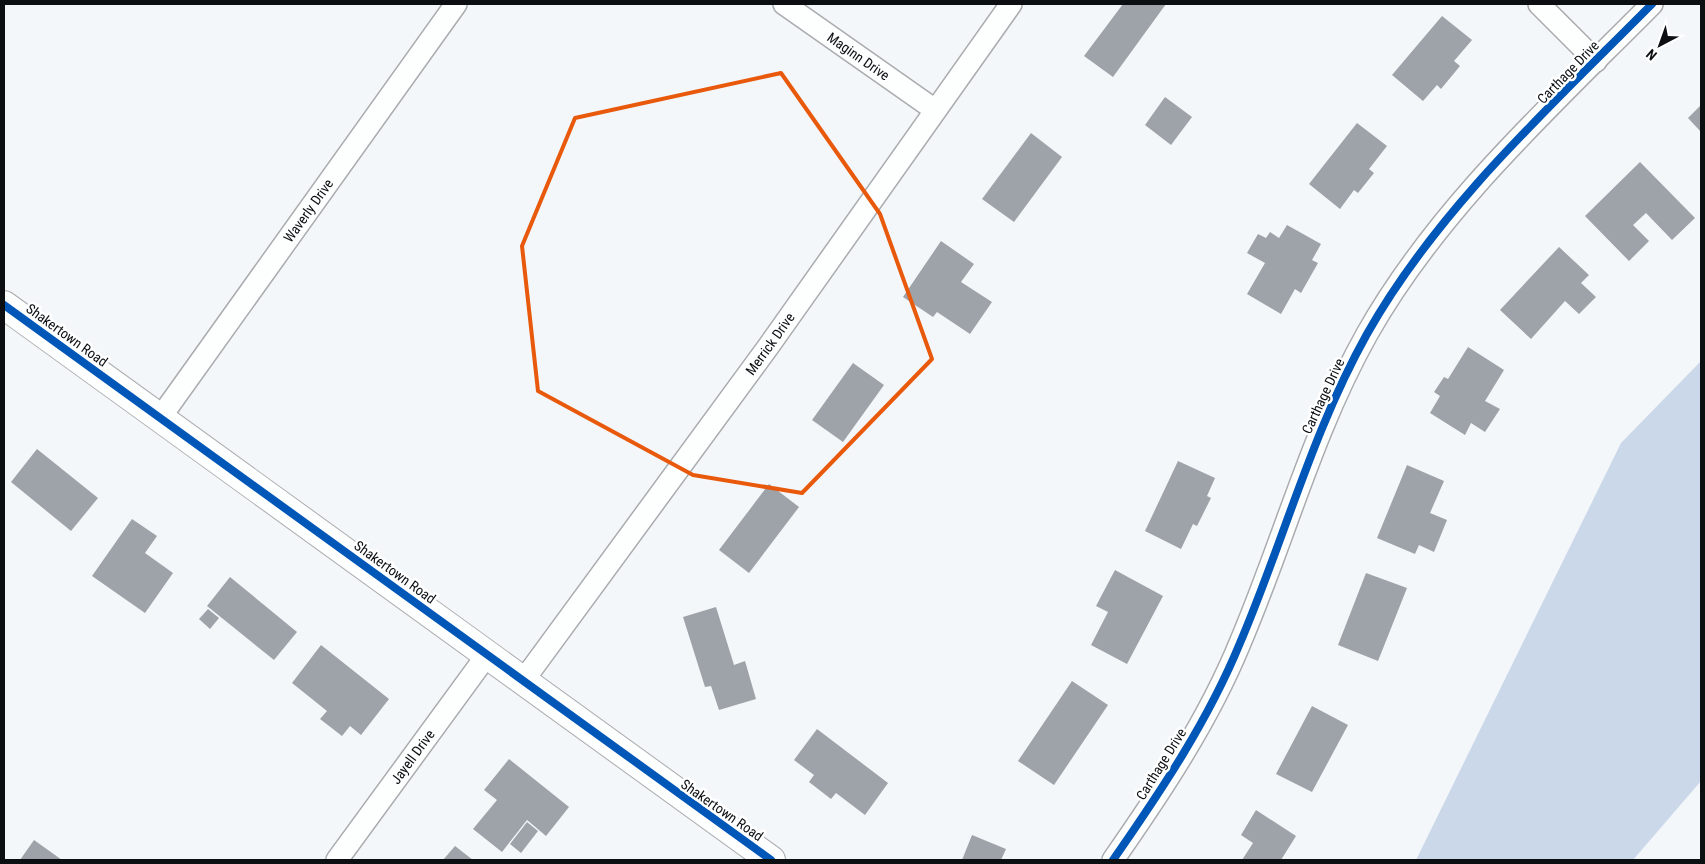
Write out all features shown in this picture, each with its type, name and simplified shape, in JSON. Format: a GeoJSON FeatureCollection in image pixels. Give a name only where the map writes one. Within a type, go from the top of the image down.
{"type":"FeatureCollection","features":[{"type":"Feature","properties":{"kind":"street","name":"Waverly Drive"},"geometry":{"type":"LineString","coordinates":[[160,418],[456,4]]}},
{"type":"Feature","properties":{"kind":"street","name":"Maginn Drive"},"geometry":{"type":"LineString","coordinates":[[784,4],[934,110]]}},
{"type":"Feature","properties":{"kind":"street","name":"Merrick Drive"},"geometry":{"type":"LineString","coordinates":[[523,681],[768,347],[1010,4]]}},
{"type":"Feature","properties":{"kind":"street"},"geometry":{"type":"LineString","coordinates":[[1538,4],[1596,61]]}},
{"type":"Feature","properties":{"kind":"street","name":"Carthage Drive"},"geometry":{"type":"LineString","coordinates":[[1113,860],[1185,752],[1221,687],[1241,641],[1319,432],[1368,333],[1441,227],[1477,184],[1652,4]]}},
{"type":"Feature","properties":{"kind":"street","name":"Shakertown Road"},"geometry":{"type":"LineString","coordinates":[[4,305],[771,860]]}},
{"type":"Feature","properties":{"kind":"street","name":"Jayell Drive"},"geometry":{"type":"LineString","coordinates":[[337,860],[487,655]]}},
{"type":"Feature","properties":{"kind":"highlighted area"},"geometry":{"type":"Polygon","coordinates":[[[781,73],[880,214],[932,359],[802,493],[693,475],[538,391],[522,246],[575,118],[781,73]]]}},
{"type":"Feature","properties":{"kind":"shaded area"},"geometry":{"type":"Polygon","coordinates":[[[1701,361],[1701,781],[1633,860],[1416,860],[1621,443],[1701,361]]]}},
{"type":"Feature","properties":{"kind":"building"},"geometry":{"type":"Polygon","coordinates":[[[1123,4],[1166,4],[1113,77],[1084,56],[1123,4]]]}},
{"type":"Feature","properties":{"kind":"building"},"geometry":{"type":"Polygon","coordinates":[[[1442,16],[1472,40],[1454,61],[1460,66],[1441,89],[1437,85],[1423,101],[1392,75],[1442,16]]]}},
{"type":"Feature","properties":{"kind":"building"},"geometry":{"type":"Polygon","coordinates":[[[1165,97],[1192,117],[1171,145],[1145,125],[1165,97]]]}},
{"type":"Feature","properties":{"kind":"building"},"geometry":{"type":"Polygon","coordinates":[[[1701,105],[1701,132],[1688,118],[1701,105]]]}},
{"type":"Feature","properties":{"kind":"building"},"geometry":{"type":"Polygon","coordinates":[[[1357,123],[1387,146],[1369,169],[1374,173],[1358,193],[1354,190],[1340,209],[1309,184],[1357,123]]]}},
{"type":"Feature","properties":{"kind":"building"},"geometry":{"type":"Polygon","coordinates":[[[1031,133],[1062,157],[1014,222],[982,199],[1031,133]]]}},
{"type":"Feature","properties":{"kind":"building"},"geometry":{"type":"Polygon","coordinates":[[[1640,162],[1695,218],[1672,240],[1646,213],[1633,225],[1649,241],[1629,261],[1585,216],[1640,162]]]}},
{"type":"Feature","properties":{"kind":"building"},"geometry":{"type":"Polygon","coordinates":[[[1287,225],[1321,244],[1312,260],[1318,263],[1301,293],[1295,289],[1281,314],[1247,294],[1265,263],[1247,253],[1258,234],[1266,238],[1270,232],[1279,238],[1287,225]]]}},
{"type":"Feature","properties":{"kind":"building"},"geometry":{"type":"Polygon","coordinates":[[[941,241],[974,264],[961,282],[992,302],[970,334],[937,312],[933,317],[903,297],[941,241]]]}},
{"type":"Feature","properties":{"kind":"building"},"geometry":{"type":"Polygon","coordinates":[[[1559,247],[1589,275],[1581,283],[1596,297],[1579,314],[1565,301],[1531,339],[1500,310],[1559,247]]]}},
{"type":"Feature","properties":{"kind":"building"},"geometry":{"type":"Polygon","coordinates":[[[1468,347],[1504,370],[1485,401],[1500,409],[1485,432],[1471,423],[1465,435],[1430,413],[1440,396],[1434,392],[1444,377],[1448,379],[1468,347]]]}},
{"type":"Feature","properties":{"kind":"building"},"geometry":{"type":"Polygon","coordinates":[[[853,363],[884,385],[843,442],[812,420],[853,363]]]}},
{"type":"Feature","properties":{"kind":"building"},"geometry":{"type":"Polygon","coordinates":[[[37,449],[98,498],[71,531],[11,482],[37,449]]]}},
{"type":"Feature","properties":{"kind":"building"},"geometry":{"type":"Polygon","coordinates":[[[1178,461],[1215,478],[1207,496],[1211,498],[1197,526],[1193,524],[1181,549],[1145,531],[1178,461]]]}},
{"type":"Feature","properties":{"kind":"building"},"geometry":{"type":"Polygon","coordinates":[[[1407,465],[1444,481],[1430,513],[1447,520],[1434,552],[1419,545],[1415,554],[1377,538],[1407,465]]]}},
{"type":"Feature","properties":{"kind":"building"},"geometry":{"type":"Polygon","coordinates":[[[769,484],[799,507],[749,573],[719,550],[769,484]]]}},
{"type":"Feature","properties":{"kind":"building"},"geometry":{"type":"Polygon","coordinates":[[[132,519],[157,536],[145,553],[173,573],[145,613],[92,576],[132,519]]]}},
{"type":"Feature","properties":{"kind":"building"},"geometry":{"type":"Polygon","coordinates":[[[1115,570],[1163,596],[1127,664],[1091,645],[1108,612],[1096,606],[1115,570]]]}},
{"type":"Feature","properties":{"kind":"building"},"geometry":{"type":"Polygon","coordinates":[[[1366,573],[1407,588],[1378,661],[1338,645],[1366,573]]]}},
{"type":"Feature","properties":{"kind":"building"},"geometry":{"type":"Polygon","coordinates":[[[230,577],[297,632],[274,660],[207,606],[230,577]]]}},
{"type":"Feature","properties":{"kind":"building"},"geometry":{"type":"Polygon","coordinates":[[[716,607],[734,665],[745,661],[756,699],[719,710],[711,686],[705,687],[683,617],[716,607]]]}},
{"type":"Feature","properties":{"kind":"building"},"geometry":{"type":"Polygon","coordinates":[[[208,609],[219,618],[210,629],[199,619],[208,609]]]}},
{"type":"Feature","properties":{"kind":"building"},"geometry":{"type":"Polygon","coordinates":[[[321,645],[389,699],[361,735],[350,726],[342,736],[320,719],[327,711],[292,683],[321,645]]]}},
{"type":"Feature","properties":{"kind":"building"},"geometry":{"type":"Polygon","coordinates":[[[1072,681],[1108,705],[1054,785],[1018,761],[1072,681]]]}},
{"type":"Feature","properties":{"kind":"building"},"geometry":{"type":"Polygon","coordinates":[[[1312,706],[1348,725],[1312,792],[1276,774],[1312,706]]]}},
{"type":"Feature","properties":{"kind":"building"},"geometry":{"type":"Polygon","coordinates":[[[817,729],[888,783],[865,815],[836,793],[831,799],[809,782],[814,775],[794,760],[817,729]]]}},
{"type":"Feature","properties":{"kind":"building"},"geometry":{"type":"Polygon","coordinates":[[[509,759],[569,807],[546,836],[527,820],[502,852],[473,829],[497,800],[484,790],[509,759]]]}},
{"type":"Feature","properties":{"kind":"building"},"geometry":{"type":"Polygon","coordinates":[[[1256,810],[1296,836],[1281,860],[1242,860],[1253,843],[1241,835],[1256,810]]]}},
{"type":"Feature","properties":{"kind":"building"},"geometry":{"type":"Polygon","coordinates":[[[527,822],[538,831],[521,853],[510,844],[527,822]]]}},
{"type":"Feature","properties":{"kind":"building"},"geometry":{"type":"Polygon","coordinates":[[[972,835],[1006,849],[1001,860],[962,860],[972,835]]]}},
{"type":"Feature","properties":{"kind":"building"},"geometry":{"type":"Polygon","coordinates":[[[34,840],[62,860],[20,860],[34,840]]]}},
{"type":"Feature","properties":{"kind":"building"},"geometry":{"type":"Polygon","coordinates":[[[455,846],[473,860],[443,860],[455,846]]]}},
{"type":"Feature","properties":{"kind":"cycle path"},"geometry":{"type":"LineString","coordinates":[[1113,860],[1166,782],[1198,728],[1227,672],[1256,604],[1330,409],[1367,334],[1427,243],[1462,201],[1537,120],[1652,4]]}},
{"type":"Feature","properties":{"kind":"cycle path"},"geometry":{"type":"LineString","coordinates":[[4,305],[771,860]]}}]}
